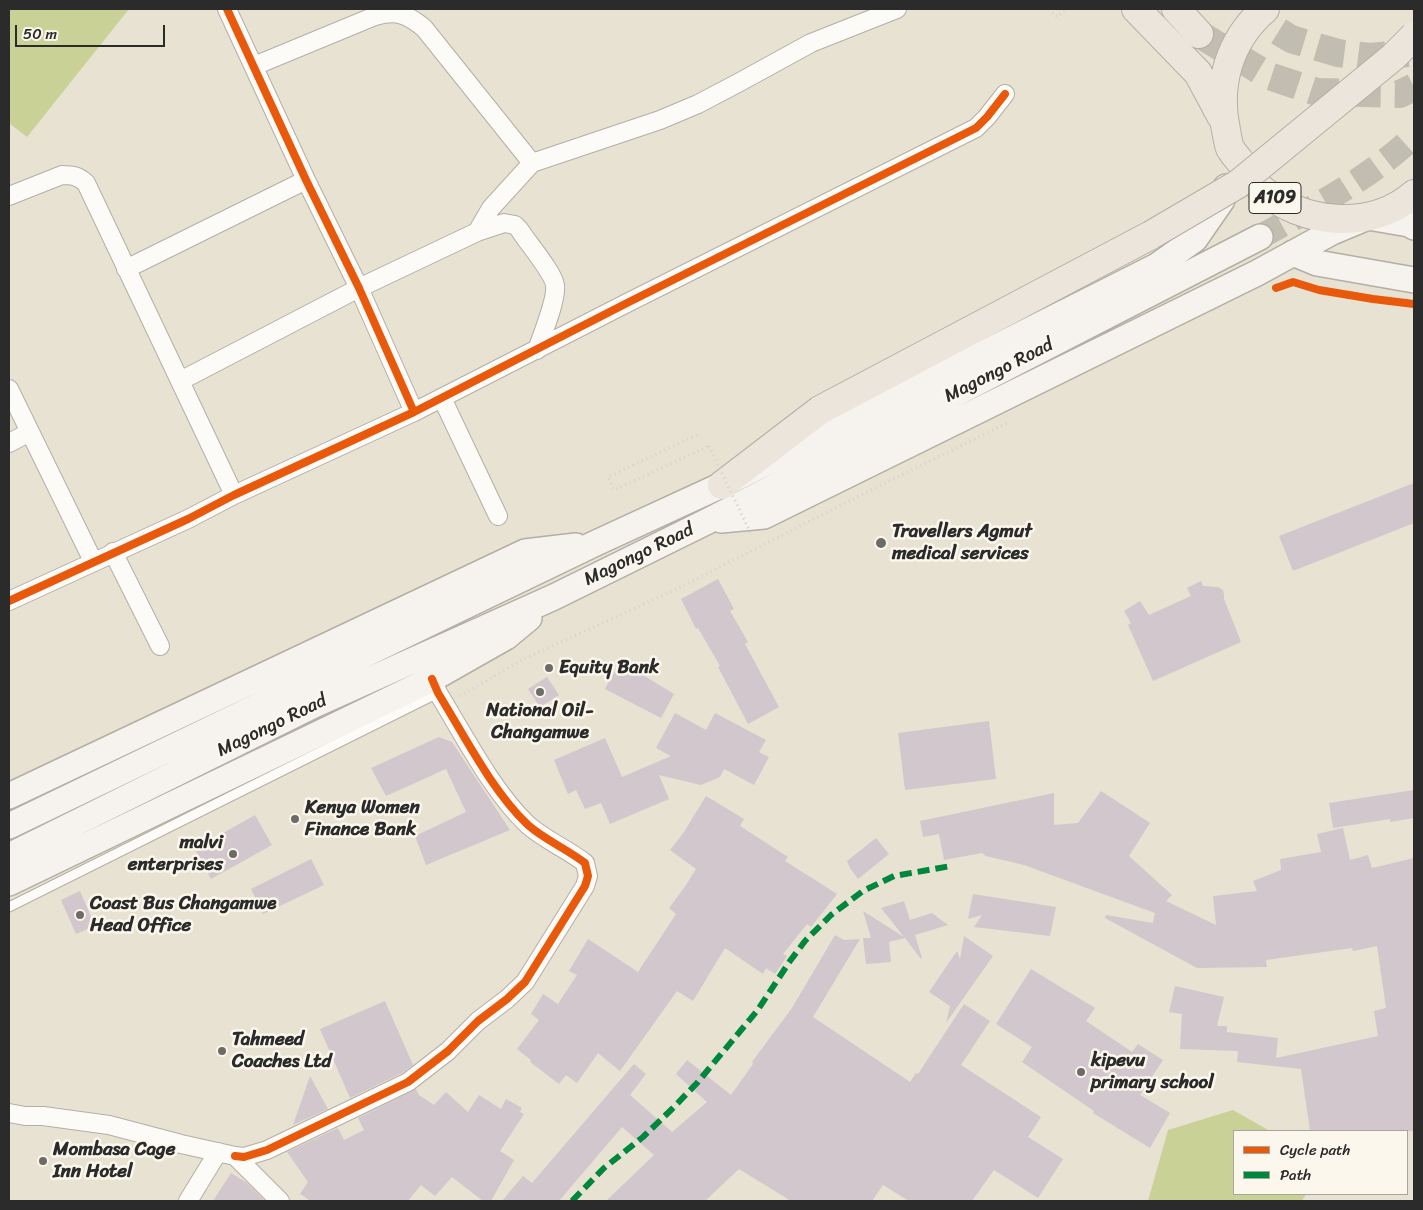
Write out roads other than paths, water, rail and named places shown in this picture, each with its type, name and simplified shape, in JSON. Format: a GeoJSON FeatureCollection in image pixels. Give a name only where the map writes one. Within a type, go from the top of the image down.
{"type":"FeatureCollection","features":[{"type":"Feature","properties":{"kind":"highway"},"geometry":{"type":"LineString","coordinates":[[1136,9],[1198,73],[1224,122]]}},
{"type":"Feature","properties":{"kind":"highway"},"geometry":{"type":"LineString","coordinates":[[1176,9],[1199,34]]}},
{"type":"Feature","properties":{"kind":"highway","name":"A109"},"geometry":{"type":"LineString","coordinates":[[1265,9],[1242,34],[1231,55],[1223,86],[1224,122],[1230,148],[1260,188],[1292,209],[1329,219],[1368,217],[1391,210],[1414,194]]}},
{"type":"Feature","properties":{"kind":"highway"},"geometry":{"type":"LineString","coordinates":[[722,484],[820,410],[1151,235],[1238,184],[1393,57],[1414,36]]}},
{"type":"Feature","properties":{"kind":"main road","name":"Magongo Road"},"geometry":{"type":"LineString","coordinates":[[9,826],[722,484],[1157,266],[1195,239],[1222,200],[1232,168],[1230,148]]}},
{"type":"Feature","properties":{"kind":"main road"},"geometry":{"type":"LineString","coordinates":[[708,521],[764,516],[1257,273],[1332,232],[1368,217],[1409,224],[1414,227]]}},
{"type":"Feature","properties":{"kind":"main road","name":"Magongo Road"},"geometry":{"type":"LineString","coordinates":[[9,856],[316,704],[554,597],[708,521],[1260,237]]}},
{"type":"Feature","properties":{"kind":"main road"},"geometry":{"type":"LineString","coordinates":[[1293,253],[1317,264],[1414,280]]}},
{"type":"Feature","properties":{"kind":"main road"},"geometry":{"type":"LineString","coordinates":[[9,796],[525,552],[596,543]]}},
{"type":"Feature","properties":{"kind":"main road"},"geometry":{"type":"LineString","coordinates":[[9,883],[435,686],[506,637],[554,597]]}},
{"type":"Feature","properties":{"kind":"street"},"geometry":{"type":"LineString","coordinates":[[228,9],[306,180],[359,288],[414,412]]}},
{"type":"Feature","properties":{"kind":"street"},"geometry":{"type":"LineString","coordinates":[[477,232],[491,208],[532,163],[668,117],[738,84],[811,43],[897,9]]}},
{"type":"Feature","properties":{"kind":"street"},"geometry":{"type":"LineString","coordinates":[[254,66],[375,16],[388,13],[400,14],[411,18],[424,28],[532,163]]}},
{"type":"Feature","properties":{"kind":"street"},"geometry":{"type":"LineString","coordinates":[[9,600],[188,519],[234,495],[414,412],[646,293],[976,128],[1005,94]]}},
{"type":"Feature","properties":{"kind":"street"},"geometry":{"type":"LineString","coordinates":[[9,196],[62,175],[79,177],[86,183],[234,495]]}},
{"type":"Feature","properties":{"kind":"street"},"geometry":{"type":"LineString","coordinates":[[126,269],[306,180]]}},
{"type":"Feature","properties":{"kind":"street"},"geometry":{"type":"LineString","coordinates":[[180,381],[359,288],[477,232],[499,224],[515,225],[553,279],[555,285],[553,301],[537,350]]}},
{"type":"Feature","properties":{"kind":"street"},"geometry":{"type":"LineString","coordinates":[[9,389],[94,561]]}},
{"type":"Feature","properties":{"kind":"street"},"geometry":{"type":"LineString","coordinates":[[442,398],[498,516]]}},
{"type":"Feature","properties":{"kind":"street"},"geometry":{"type":"LineString","coordinates":[[9,443],[30,432]]}},
{"type":"Feature","properties":{"kind":"street"},"geometry":{"type":"LineString","coordinates":[[113,552],[160,646]]}},
{"type":"Feature","properties":{"kind":"street"},"geometry":{"type":"LineString","coordinates":[[9,1114],[109,1124],[244,1157],[267,1150],[408,1082],[426,1070],[478,1021],[507,999],[525,982],[585,886],[588,876],[585,863],[529,826],[509,805],[495,786],[435,686]]}},
{"type":"Feature","properties":{"kind":"street"},"geometry":{"type":"LineString","coordinates":[[188,1201],[218,1152]]}},
{"type":"Feature","properties":{"kind":"street"},"geometry":{"type":"LineString","coordinates":[[235,1156],[280,1201]]}},
{"type":"Feature","properties":{"kind":"lane"},"geometry":{"type":"LineString","coordinates":[[9,907],[435,686]]}},
{"type":"Feature","properties":{"kind":"tunnel"},"geometry":{"type":"LineString","coordinates":[[1243,9],[1291,39],[1338,53],[1370,57],[1408,53]]}},
{"type":"Feature","properties":{"kind":"tunnel"},"geometry":{"type":"LineString","coordinates":[[1199,34],[1269,76],[1317,92],[1400,94],[1414,87]]}},
{"type":"Feature","properties":{"kind":"tunnel"},"geometry":{"type":"LineString","coordinates":[[1260,237],[1360,179],[1379,166],[1414,136]]}},
{"type":"Feature","properties":{"kind":"place","name":"Travellers Agmut medical services"},"geometry":{"type":"Point","coordinates":[881,543]}},
{"type":"Feature","properties":{"kind":"place","name":"Equity Bank"},"geometry":{"type":"Point","coordinates":[549,668]}},
{"type":"Feature","properties":{"kind":"place","name":"National Oil- Changamwe"},"geometry":{"type":"Point","coordinates":[540,692]}},
{"type":"Feature","properties":{"kind":"place","name":"Kenya Women Finance Bank"},"geometry":{"type":"Point","coordinates":[295,819]}},
{"type":"Feature","properties":{"kind":"place","name":"malvi enterprises"},"geometry":{"type":"Point","coordinates":[233,854]}},
{"type":"Feature","properties":{"kind":"place","name":"Coast Bus Changamwe Head Office"},"geometry":{"type":"Point","coordinates":[80,915]}},
{"type":"Feature","properties":{"kind":"place","name":"Tahmeed Coaches Ltd"},"geometry":{"type":"Point","coordinates":[222,1051]}},
{"type":"Feature","properties":{"kind":"place","name":"kipevu primary school"},"geometry":{"type":"Point","coordinates":[1081,1072]}},
{"type":"Feature","properties":{"kind":"place","name":"Mombasa Cage Inn Hotel"},"geometry":{"type":"Point","coordinates":[43,1161]}}]}
